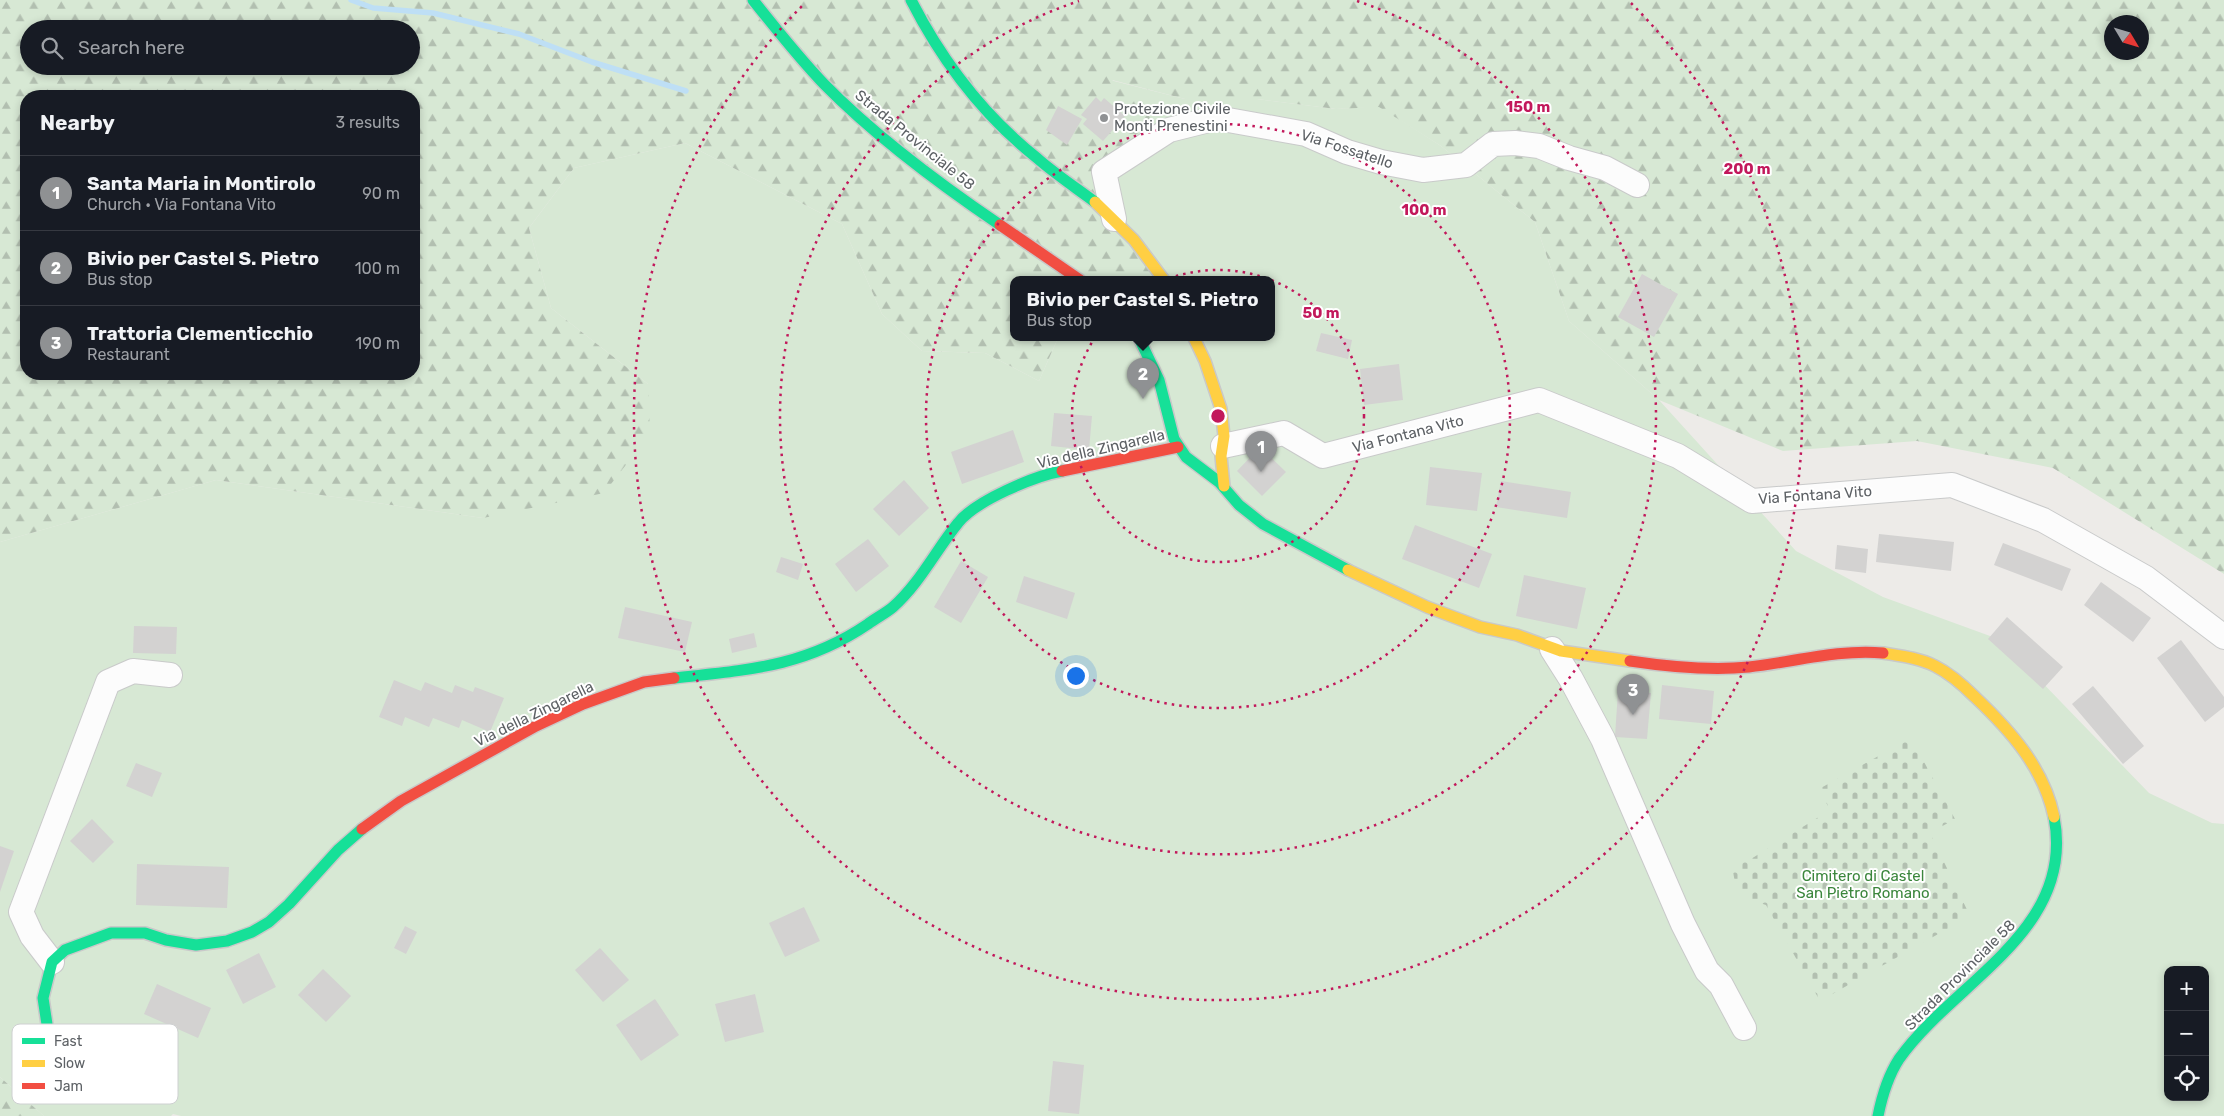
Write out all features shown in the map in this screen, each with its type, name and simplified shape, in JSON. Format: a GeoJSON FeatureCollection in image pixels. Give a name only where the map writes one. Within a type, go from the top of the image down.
{"type":"FeatureCollection","features":[{"type":"Feature","properties":{"kind":"street","name":"Strada Provinciale 58"},"geometry":{"type":"LineString","coordinates":[[753,0],[836,96],[902,152],[964,199],[1075,276]]}},
{"type":"Feature","properties":{"kind":"street"},"geometry":{"type":"LineString","coordinates":[[910,0],[936,46],[964,88],[1001,126],[1037,158],[1114,219],[1145,253],[1161,276]]}},
{"type":"Feature","properties":{"kind":"street","name":"Via Fossatello"},"geometry":{"type":"LineString","coordinates":[[1114,219],[1104,172],[1169,130],[1217,118],[1306,134],[1347,152],[1381,162],[1423,170],[1466,165],[1493,144],[1515,143],[1539,146],[1569,158],[1604,168],[1637,185]]}},
{"type":"Feature","properties":{"kind":"street"},"geometry":{"type":"LineString","coordinates":[[1141,341],[1157,375],[1178,447],[1192,465],[1224,486]]}},
{"type":"Feature","properties":{"kind":"street"},"geometry":{"type":"LineString","coordinates":[[1195,341],[1218,397],[1223,420],[1221,456],[1224,486]]}},
{"type":"Feature","properties":{"kind":"street","name":"Via Fontana Vito"},"geometry":{"type":"LineString","coordinates":[[1223,446],[1284,433],[1323,456],[1539,400],[1678,456],[1752,501],[1952,485],[2043,520],[2146,578],[2224,637]]}},
{"type":"Feature","properties":{"kind":"street","name":"Via della Zingarella"},"geometry":{"type":"LineString","coordinates":[[52,962],[66,950],[111,933],[144,933],[166,940],[196,945],[227,941],[252,932],[276,916],[338,850],[370,822],[401,800],[536,726],[583,704],[644,682],[761,668],[803,658],[849,637],[893,607],[918,580],[958,521],[977,507],[1018,485],[1055,472],[1178,447]]}},
{"type":"Feature","properties":{"kind":"street","name":"Strada Provinciale 58"},"geometry":{"type":"LineString","coordinates":[[1224,486],[1241,507],[1264,525],[1381,586],[1431,609],[1482,627],[1519,636],[1552,649],[1675,667],[1721,669],[1875,653],[1908,657],[1934,665],[1948,673],[1999,720],[2019,742],[2046,788],[2052,804],[2056,831],[2054,864],[2047,892],[2034,920],[2002,959],[1910,1044],[1892,1071],[1878,1116]]}},
{"type":"Feature","properties":{"kind":"street"},"geometry":{"type":"LineString","coordinates":[[1552,649],[1571,679],[1603,740],[1683,924],[1707,971],[1721,985],[1744,1028]]}},
{"type":"Feature","properties":{"kind":"street"},"geometry":{"type":"LineString","coordinates":[[47,1024],[43,998],[52,962],[32,936],[21,912],[108,682],[133,671],[170,675]]}},
{"type":"Feature","properties":{"kind":"green space"},"geometry":{"type":"Polygon","coordinates":[[[0,0],[2224,0],[2224,574],[2053,468],[1917,441],[1783,451],[1659,400],[1569,321],[1535,222],[1441,146],[1379,107],[1336,109],[1257,99],[1185,99],[1112,80],[1169,130],[1105,172],[1110,194],[1161,276],[1010,276],[1010,341],[1057,341],[1039,381],[985,353],[922,351],[882,314],[842,224],[685,143],[574,168],[529,228],[551,308],[648,384],[650,434],[604,493],[483,518],[216,480],[0,542],[0,0]]]}},
{"type":"Feature","properties":{"kind":"green space"},"geometry":{"type":"Polygon","coordinates":[[[1110,80],[1185,99],[1257,99],[1336,109],[1379,106],[1441,146],[1535,222],[1569,321],[1659,400],[1796,551],[1883,597],[2001,640],[2149,793],[2212,823],[2224,824],[2224,1116],[181,1116],[173,1114],[171,1116],[44,1116],[30,1104],[178,1104],[178,1024],[12,1024],[12,1088],[0,1077],[0,542],[216,480],[483,518],[648,384],[551,308],[529,228],[574,168],[685,143],[842,224],[882,314],[922,351],[985,353],[1039,381],[1057,341],[1275,341],[1275,276],[1161,276],[1114,219],[1110,80]]]}},
{"type":"Feature","properties":{"kind":"green space","name":"Cimitero di Castel San Pietro Romano"},"geometry":{"type":"Polygon","coordinates":[[[1911,738],[1955,819],[1930,833],[1970,916],[1820,1001],[1766,905],[1750,900],[1738,889],[1734,878],[1733,861],[1746,862],[1830,810],[1819,789],[1911,738]]]}},
{"type":"Feature","properties":{"kind":"green space"},"geometry":{"type":"Polygon","coordinates":[[[0,1077],[12,1088],[12,1104],[30,1104],[44,1116],[0,1116],[0,1077]]]}},
{"type":"Feature","properties":{"kind":"building","name":"Protezione Civile Monti Prenestini"},"geometry":{"type":"Polygon","coordinates":[[[1096,97],[1101,102],[1104,98],[1125,116],[1103,141],[1083,124],[1087,119],[1081,115],[1096,97]]]}},
{"type":"Feature","properties":{"kind":"building","name":"Protezione Civile Monti Prenestini"},"geometry":{"type":"Polygon","coordinates":[[[1058,106],[1082,119],[1067,145],[1046,130],[1058,106]]]}},
{"type":"Feature","properties":{"kind":"building"},"geometry":{"type":"Polygon","coordinates":[[[1642,274],[1678,294],[1654,337],[1618,317],[1642,274]]]}},
{"type":"Feature","properties":{"kind":"building"},"geometry":{"type":"Polygon","coordinates":[[[1321,333],[1352,340],[1348,359],[1316,351],[1321,333]]]}},
{"type":"Feature","properties":{"kind":"building"},"geometry":{"type":"Polygon","coordinates":[[[1399,364],[1403,400],[1364,405],[1360,369],[1399,364]]]}},
{"type":"Feature","properties":{"kind":"building"},"geometry":{"type":"Polygon","coordinates":[[[1054,413],[1092,416],[1089,450],[1051,446],[1054,413]]]}},
{"type":"Feature","properties":{"kind":"building"},"geometry":{"type":"Polygon","coordinates":[[[1013,430],[1024,462],[962,484],[951,452],[1013,430]]]}},
{"type":"Feature","properties":{"kind":"building"},"geometry":{"type":"Polygon","coordinates":[[[1260,447],[1286,472],[1262,496],[1237,471],[1260,447]]]}},
{"type":"Feature","properties":{"kind":"building"},"geometry":{"type":"Polygon","coordinates":[[[1430,467],[1482,473],[1477,511],[1426,505],[1430,467]]]}},
{"type":"Feature","properties":{"kind":"building"},"geometry":{"type":"Polygon","coordinates":[[[904,480],[929,508],[899,536],[873,509],[904,480]]]}},
{"type":"Feature","properties":{"kind":"building"},"geometry":{"type":"Polygon","coordinates":[[[1501,481],[1571,492],[1567,518],[1496,507],[1501,481]]]}},
{"type":"Feature","properties":{"kind":"building"},"geometry":{"type":"Polygon","coordinates":[[[1415,525],[1492,554],[1479,588],[1402,559],[1415,525]]]}},
{"type":"Feature","properties":{"kind":"building"},"geometry":{"type":"Polygon","coordinates":[[[1879,534],[1954,542],[1951,571],[1876,562],[1879,534]]]}},
{"type":"Feature","properties":{"kind":"building"},"geometry":{"type":"Polygon","coordinates":[[[868,539],[889,566],[856,592],[835,564],[868,539]]]}},
{"type":"Feature","properties":{"kind":"building"},"geometry":{"type":"Polygon","coordinates":[[[2003,543],[2071,569],[2062,591],[1994,565],[2003,543]]]}},
{"type":"Feature","properties":{"kind":"building"},"geometry":{"type":"Polygon","coordinates":[[[1837,545],[1868,549],[1866,573],[1835,569],[1837,545]]]}},
{"type":"Feature","properties":{"kind":"building"},"geometry":{"type":"Polygon","coordinates":[[[781,557],[803,564],[798,580],[776,572],[781,557]]]}},
{"type":"Feature","properties":{"kind":"building"},"geometry":{"type":"Polygon","coordinates":[[[961,561],[988,577],[961,623],[934,607],[961,561]]]}},
{"type":"Feature","properties":{"kind":"building"},"geometry":{"type":"Polygon","coordinates":[[[1524,575],[1586,588],[1577,629],[1516,616],[1524,575]]]}},
{"type":"Feature","properties":{"kind":"building"},"geometry":{"type":"Polygon","coordinates":[[[1024,576],[1075,593],[1067,619],[1016,602],[1024,576]]]}},
{"type":"Feature","properties":{"kind":"building"},"geometry":{"type":"Polygon","coordinates":[[[2101,582],[2151,618],[2133,642],[2084,605],[2101,582]]]}},
{"type":"Feature","properties":{"kind":"building"},"geometry":{"type":"Polygon","coordinates":[[[625,607],[692,622],[685,652],[618,638],[625,607]]]}},
{"type":"Feature","properties":{"kind":"building"},"geometry":{"type":"Polygon","coordinates":[[[2007,617],[2063,667],[2043,689],[1988,639],[2007,617]]]}},
{"type":"Feature","properties":{"kind":"building"},"geometry":{"type":"Polygon","coordinates":[[[134,626],[177,627],[176,654],[133,653],[134,626]]]}},
{"type":"Feature","properties":{"kind":"building"},"geometry":{"type":"Polygon","coordinates":[[[754,633],[757,647],[732,653],[729,639],[754,633]]]}},
{"type":"Feature","properties":{"kind":"building"},"geometry":{"type":"Polygon","coordinates":[[[2181,640],[2224,697],[2224,707],[2205,722],[2157,658],[2181,640]]]}},
{"type":"Feature","properties":{"kind":"building"},"geometry":{"type":"Polygon","coordinates":[[[394,680],[421,691],[425,682],[452,693],[455,685],[473,692],[475,687],[504,698],[490,732],[462,720],[459,728],[433,718],[429,727],[405,717],[402,726],[379,717],[394,680]]]}},
{"type":"Feature","properties":{"kind":"building"},"geometry":{"type":"Polygon","coordinates":[[[1662,685],[1714,691],[1711,724],[1659,719],[1662,685]]]}},
{"type":"Feature","properties":{"kind":"building"},"geometry":{"type":"Polygon","coordinates":[[[2093,686],[2144,746],[2123,764],[2072,704],[2093,686]]]}},
{"type":"Feature","properties":{"kind":"building"},"geometry":{"type":"Polygon","coordinates":[[[1618,690],[1651,693],[1647,739],[1615,737],[1618,690]]]}},
{"type":"Feature","properties":{"kind":"building"},"geometry":{"type":"Polygon","coordinates":[[[136,763],[162,773],[152,797],[126,786],[136,763]]]}},
{"type":"Feature","properties":{"kind":"building"},"geometry":{"type":"Polygon","coordinates":[[[92,819],[114,842],[93,863],[70,841],[92,819]]]}},
{"type":"Feature","properties":{"kind":"building"},"geometry":{"type":"Polygon","coordinates":[[[0,846],[14,851],[0,892],[0,846]]]}},
{"type":"Feature","properties":{"kind":"building"},"geometry":{"type":"Polygon","coordinates":[[[137,864],[229,867],[227,908],[136,905],[137,864]]]}},
{"type":"Feature","properties":{"kind":"building"},"geometry":{"type":"Polygon","coordinates":[[[804,907],[820,941],[785,957],[769,923],[804,907]]]}},
{"type":"Feature","properties":{"kind":"building"},"geometry":{"type":"Polygon","coordinates":[[[405,926],[417,932],[406,954],[394,948],[405,926]]]}},
{"type":"Feature","properties":{"kind":"building"},"geometry":{"type":"Polygon","coordinates":[[[600,948],[629,980],[603,1002],[575,970],[600,948]]]}},
{"type":"Feature","properties":{"kind":"building"},"geometry":{"type":"Polygon","coordinates":[[[259,953],[276,987],[243,1004],[226,970],[259,953]]]}},
{"type":"Feature","properties":{"kind":"building"},"geometry":{"type":"Polygon","coordinates":[[[323,969],[351,996],[326,1022],[298,995],[323,969]]]}},
{"type":"Feature","properties":{"kind":"building"},"geometry":{"type":"Polygon","coordinates":[[[157,984],[211,1008],[198,1038],[178,1029],[178,1024],[166,1024],[144,1014],[157,984]]]}},
{"type":"Feature","properties":{"kind":"building"},"geometry":{"type":"Polygon","coordinates":[[[755,994],[764,1032],[725,1042],[715,1004],[755,994]]]}},
{"type":"Feature","properties":{"kind":"building"},"geometry":{"type":"Polygon","coordinates":[[[655,999],[679,1035],[641,1061],[616,1025],[655,999]]]}},
{"type":"Feature","properties":{"kind":"building"},"geometry":{"type":"Polygon","coordinates":[[[1053,1061],[1084,1065],[1079,1114],[1048,1111],[1053,1061]]]}},
{"type":"Feature","properties":{"kind":"waterway"},"geometry":{"type":"LineString","coordinates":[[351,0],[373,8],[433,13],[519,34],[592,62],[686,91]]}},
{"type":"Feature","properties":{"kind":"traffic: fast"},"geometry":{"type":"LineString","coordinates":[[753,0],[806,64],[843,103],[909,159],[1000,225]]}},
{"type":"Feature","properties":{"kind":"traffic: fast"},"geometry":{"type":"LineString","coordinates":[[911,0],[923,23],[950,65],[965,86],[999,124],[1051,170],[1095,202]]}},
{"type":"Feature","properties":{"kind":"traffic: fast"},"geometry":{"type":"LineString","coordinates":[[1140,341],[1159,380],[1174,439],[1186,457],[1219,482],[1239,505],[1263,524],[1348,570]]}},
{"type":"Feature","properties":{"kind":"traffic: fast"},"geometry":{"type":"LineString","coordinates":[[674,678],[751,669],[775,664],[798,658],[845,638],[893,607],[903,598],[958,523],[977,506],[1021,484],[1062,471]]}},
{"type":"Feature","properties":{"kind":"traffic: fast"},"geometry":{"type":"LineString","coordinates":[[1878,1116],[1886,1086],[1899,1059],[1922,1031],[2005,951],[2029,923],[2047,892],[2056,857],[2054,817]]}},
{"type":"Feature","properties":{"kind":"traffic: fast"},"geometry":{"type":"LineString","coordinates":[[47,1024],[43,998],[52,962],[65,950],[111,933],[145,933],[166,940],[196,945],[227,941],[252,932],[269,922],[289,904],[338,850],[362,829]]}},
{"type":"Feature","properties":{"kind":"traffic: slow"},"geometry":{"type":"LineString","coordinates":[[1095,202],[1134,240],[1161,276]]}},
{"type":"Feature","properties":{"kind":"traffic: slow"},"geometry":{"type":"LineString","coordinates":[[1195,341],[1205,361],[1221,409],[1224,436],[1221,456],[1224,486]]}},
{"type":"Feature","properties":{"kind":"traffic: slow"},"geometry":{"type":"LineString","coordinates":[[1348,570],[1427,607],[1480,627],[1517,635],[1561,651],[1630,661]]}},
{"type":"Feature","properties":{"kind":"traffic: slow"},"geometry":{"type":"LineString","coordinates":[[1883,653],[1929,663],[1952,676],[1961,684],[2001,723],[2024,751],[2042,782],[2054,817]]}},
{"type":"Feature","properties":{"kind":"traffic: jam"},"geometry":{"type":"LineString","coordinates":[[1000,225],[1074,276]]}},
{"type":"Feature","properties":{"kind":"traffic: jam"},"geometry":{"type":"LineString","coordinates":[[1062,471],[1178,447]]}},
{"type":"Feature","properties":{"kind":"traffic: jam"},"geometry":{"type":"LineString","coordinates":[[1630,661],[1690,668],[1719,669],[1766,665],[1833,654],[1883,653]]}},
{"type":"Feature","properties":{"kind":"traffic: jam"},"geometry":{"type":"LineString","coordinates":[[362,829],[401,801],[536,726],[583,704],[644,682],[674,678]]}},
{"type":"Feature","properties":{"kind":"place","name":"Protezione Civile Monti Prenestini"},"geometry":{"type":"Point","coordinates":[1104,118]}},
{"type":"Feature","properties":{"kind":"place","name":"Bivio per Castel S. Pietro"},"geometry":{"type":"Point","coordinates":[1143,399]}},
{"type":"Feature","properties":{"kind":"place","name":"Santa Maria in Montirolo"},"geometry":{"type":"Point","coordinates":[1261,472]}},
{"type":"Feature","properties":{"kind":"place","name":"Trattoria Clementicchio"},"geometry":{"type":"Point","coordinates":[1633,715]}}]}
